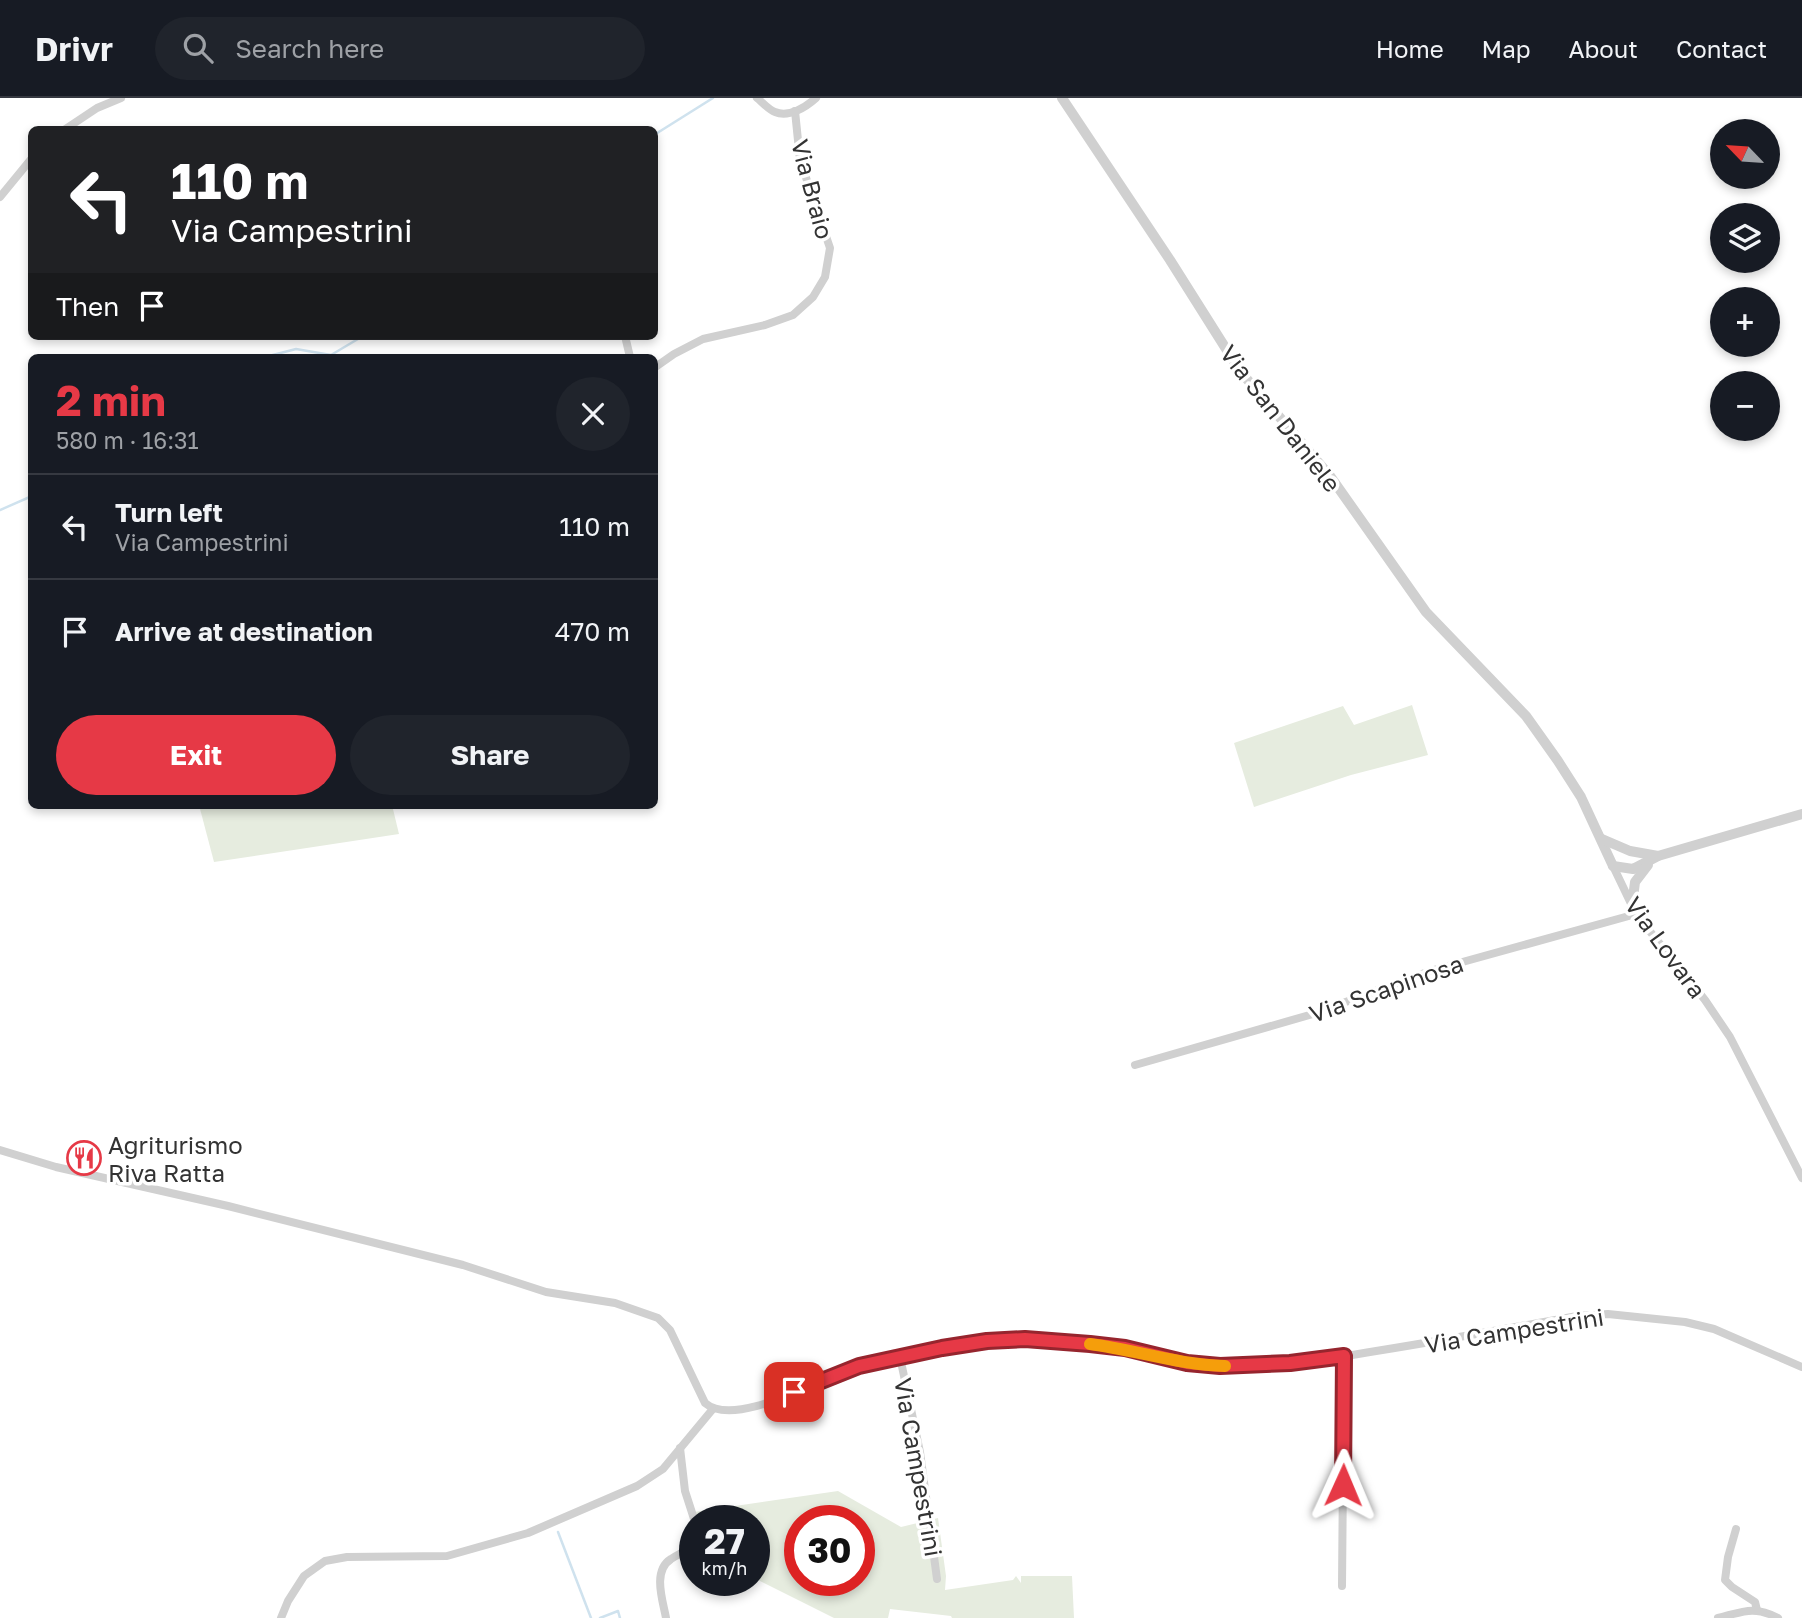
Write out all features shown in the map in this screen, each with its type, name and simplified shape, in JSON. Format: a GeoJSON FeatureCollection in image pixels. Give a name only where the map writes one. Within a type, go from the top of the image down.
{"type":"FeatureCollection","features":[{"type":"Feature","properties":{"kind":"street"},"geometry":{"type":"LineString","coordinates":[[70,126],[97,107],[121,98]]}},
{"type":"Feature","properties":{"kind":"street"},"geometry":{"type":"LineString","coordinates":[[757,98],[775,112],[795,111],[806,107],[816,98]]}},
{"type":"Feature","properties":{"kind":"street","name":"Via San Daniele"},"geometry":{"type":"LineString","coordinates":[[1062,98],[1240,371],[1330,476],[1426,612],[1469,657]]}},
{"type":"Feature","properties":{"kind":"street","name":"Via Braio"},"geometry":{"type":"LineString","coordinates":[[658,365],[703,339],[765,325],[793,315],[813,297],[825,276],[830,248],[800,160],[795,111]]}},
{"type":"Feature","properties":{"kind":"street"},"geometry":{"type":"LineString","coordinates":[[0,197],[28,163]]}},
{"type":"Feature","properties":{"kind":"street","name":"Via Lovara"},"geometry":{"type":"LineString","coordinates":[[1469,657],[1526,716],[1558,761],[1581,797],[1634,910],[1705,1000],[1730,1037],[1802,1178]]}},
{"type":"Feature","properties":{"kind":"street"},"geometry":{"type":"LineString","coordinates":[[1613,866],[1633,869],[1658,856],[1802,814]]}},
{"type":"Feature","properties":{"kind":"street"},"geometry":{"type":"LineString","coordinates":[[1602,839],[1630,851],[1658,856]]}},
{"type":"Feature","properties":{"kind":"street"},"geometry":{"type":"LineString","coordinates":[[1613,866],[1630,851]]}},
{"type":"Feature","properties":{"kind":"street"},"geometry":{"type":"LineString","coordinates":[[1634,910],[1635,882],[1658,856]]}},
{"type":"Feature","properties":{"kind":"street","name":"Via Scapinosa"},"geometry":{"type":"LineString","coordinates":[[1135,1065],[1313,1014],[1430,971],[1634,910]]}},
{"type":"Feature","properties":{"kind":"street"},"geometry":{"type":"LineString","coordinates":[[0,1150],[56,1167],[228,1206],[463,1265],[554,1294],[631,1307],[658,1318],[670,1330],[698,1391],[712,1410],[671,1461],[653,1477],[528,1533],[447,1556],[363,1556],[325,1561],[304,1576],[281,1618]]}},
{"type":"Feature","properties":{"kind":"street","name":"Via Campestrini"},"geometry":{"type":"LineString","coordinates":[[712,1410],[736,1411],[750,1408],[859,1366],[976,1343],[1025,1339],[1125,1348],[1204,1365],[1237,1366],[1344,1356],[1578,1316],[1608,1314],[1685,1321],[1714,1329],[1802,1367]]}},
{"type":"Feature","properties":{"kind":"street"},"geometry":{"type":"LineString","coordinates":[[1342,1586],[1344,1356]]}},
{"type":"Feature","properties":{"kind":"street","name":"Via Campestrini"},"geometry":{"type":"LineString","coordinates":[[900,1357],[920,1452],[937,1578]]}},
{"type":"Feature","properties":{"kind":"street"},"geometry":{"type":"LineString","coordinates":[[680,1448],[685,1491],[690,1505]]}},
{"type":"Feature","properties":{"kind":"street"},"geometry":{"type":"LineString","coordinates":[[1736,1529],[1725,1580],[1755,1602],[1757,1609]]}},
{"type":"Feature","properties":{"kind":"street"},"geometry":{"type":"LineString","coordinates":[[666,1618],[660,1585],[662,1571],[669,1560],[679,1555]]}},
{"type":"Feature","properties":{"kind":"street"},"geometry":{"type":"LineString","coordinates":[[1718,1618],[1757,1609],[1778,1618]]}},
{"type":"Feature","properties":{"kind":"shaded area"},"geometry":{"type":"Polygon","coordinates":[[[1412,705],[1428,755],[1351,775],[1254,807],[1234,743],[1343,706],[1354,725],[1412,705]]]}},
{"type":"Feature","properties":{"kind":"shaded area"},"geometry":{"type":"Polygon","coordinates":[[[200,809],[393,809],[399,834],[214,862],[200,809]]]}},
{"type":"Feature","properties":{"kind":"shaded area"},"geometry":{"type":"Polygon","coordinates":[[[838,1491],[862,1505],[784,1505],[784,1593],[770,1586],[770,1505],[742,1505],[838,1491]]]}},
{"type":"Feature","properties":{"kind":"shaded area"},"geometry":{"type":"Polygon","coordinates":[[[875,1512],[901,1527],[938,1518],[946,1576],[945,1590],[1013,1580],[1016,1576],[1021,1583],[1021,1576],[1072,1576],[1074,1618],[952,1618],[890,1609],[888,1618],[834,1618],[790,1596],[875,1596],[875,1512]]]}},
{"type":"Feature","properties":{"kind":"waterway"},"geometry":{"type":"LineString","coordinates":[[658,132],[713,98]]}},
{"type":"Feature","properties":{"kind":"waterway"},"geometry":{"type":"LineString","coordinates":[[333,354],[356,340]]}},
{"type":"Feature","properties":{"kind":"waterway"},"geometry":{"type":"LineString","coordinates":[[277,354],[296,349],[325,354]]}},
{"type":"Feature","properties":{"kind":"waterway"},"geometry":{"type":"LineString","coordinates":[[0,510],[28,498]]}},
{"type":"Feature","properties":{"kind":"waterway"},"geometry":{"type":"LineString","coordinates":[[558,1532],[591,1618]]}},
{"type":"Feature","properties":{"kind":"waterway"},"geometry":{"type":"LineString","coordinates":[[600,1618],[618,1611],[620,1618]]}},
{"type":"Feature","properties":{"kind":"slow traffic"},"geometry":{"type":"LineString","coordinates":[[1090,1344],[1125,1348],[1187,1363],[1225,1366]]}},
{"type":"Feature","properties":{"kind":"place","name":"Agriturismo Riva Ratta"},"geometry":{"type":"Point","coordinates":[84,1158]}},
{"type":"Feature","properties":{"kind":"route"},"geometry":{"type":"LineString","coordinates":[[794,1392],[859,1366],[987,1341],[1025,1339],[1090,1344],[1125,1348],[1187,1363],[1220,1366],[1290,1363],[1344,1356],[1343,1485]]}}]}
